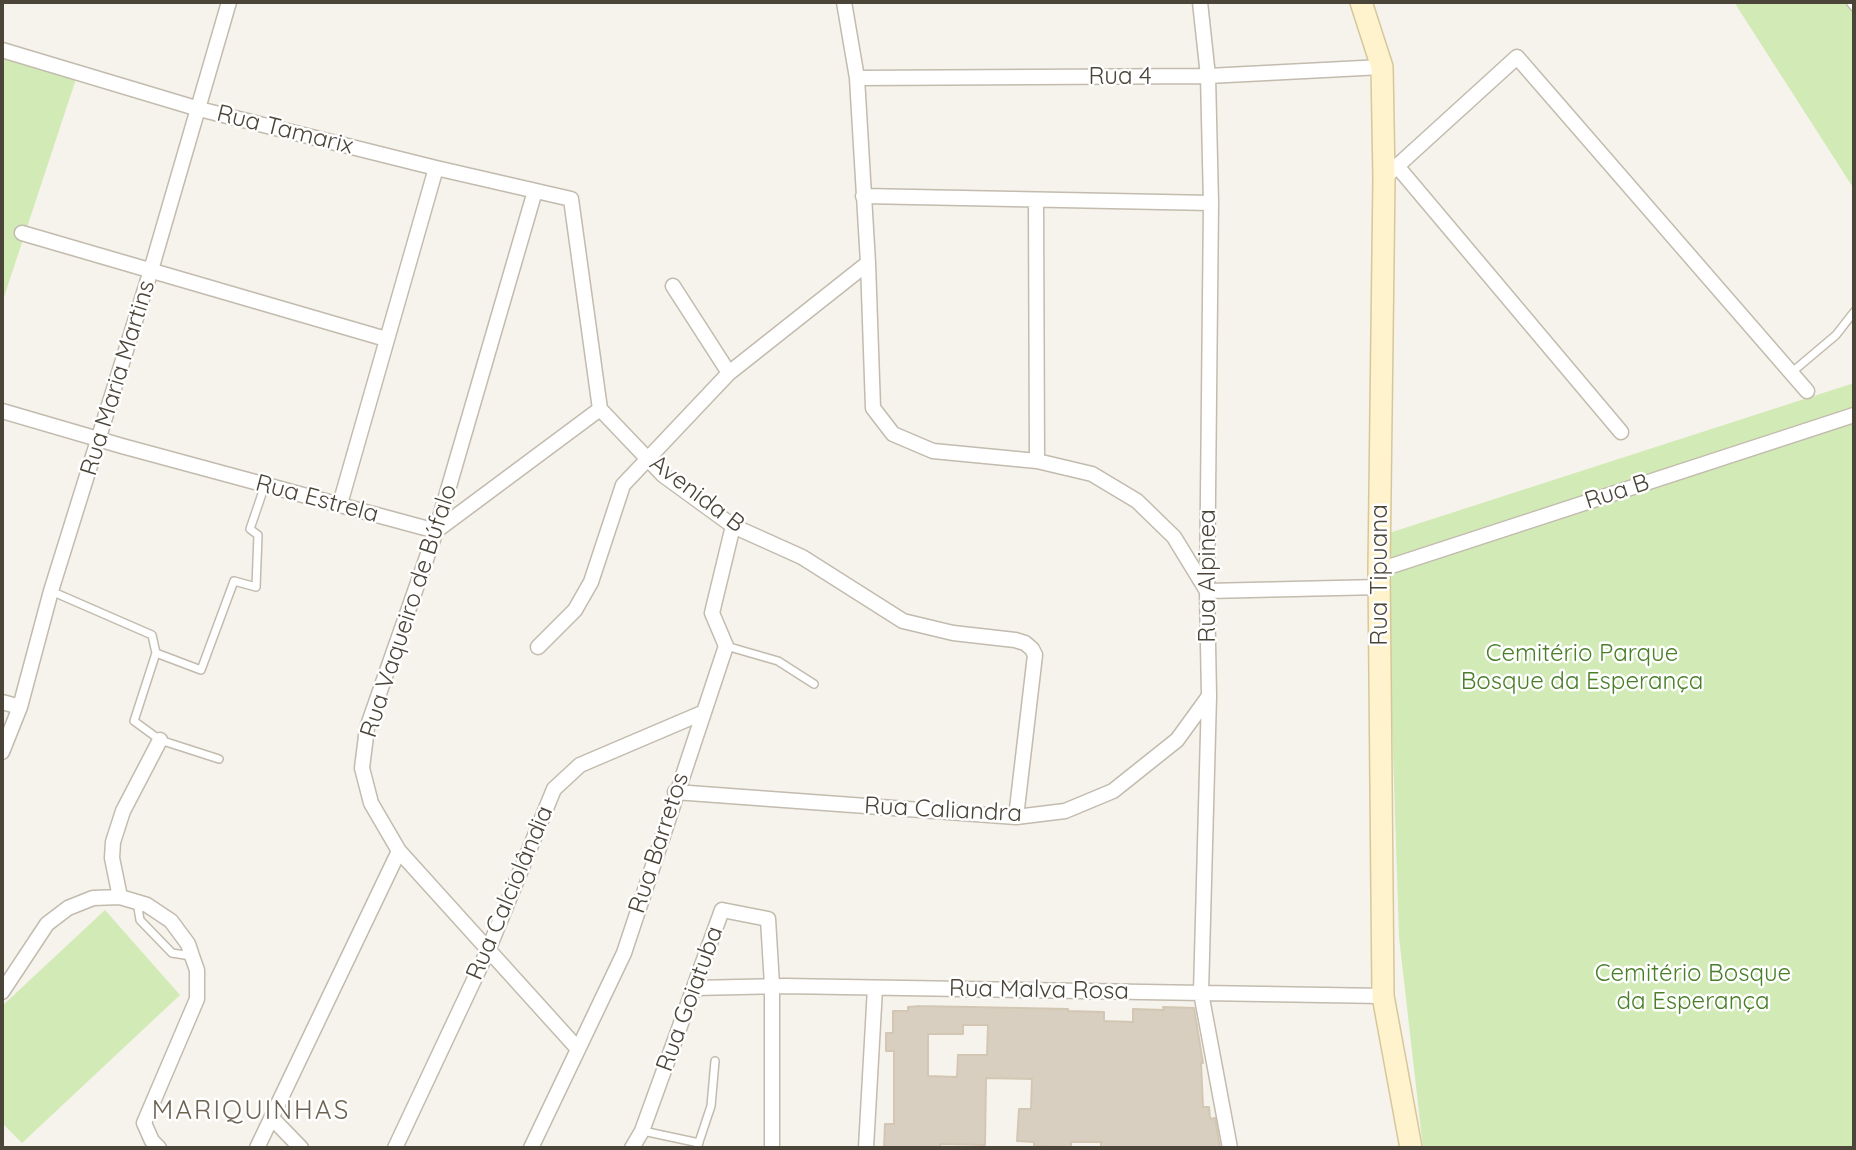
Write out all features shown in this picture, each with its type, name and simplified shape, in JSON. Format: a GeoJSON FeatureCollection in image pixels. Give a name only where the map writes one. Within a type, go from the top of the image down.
{"type":"FeatureCollection","features":[{"type":"Feature","properties":{"kind":"street","name":"Rua Maria Martins"},"geometry":{"type":"LineString","coordinates":[[2,752],[20,707],[51,591],[100,439],[229,2]]}},
{"type":"Feature","properties":{"kind":"street"},"geometry":{"type":"LineString","coordinates":[[844,2],[857,78],[873,408],[893,434],[933,451],[1037,461],[1092,474],[1137,500],[1174,537],[1207,591]]}},
{"type":"Feature","properties":{"kind":"street","name":"Rua Alpinea"},"geometry":{"type":"LineString","coordinates":[[1200,2],[1209,76],[1211,203],[1207,591],[1209,696],[1201,993],[1230,1148]]}},
{"type":"Feature","properties":{"kind":"street","name":"Rua Tipuana"},"geometry":{"type":"LineString","coordinates":[[1361,2],[1382,67],[1390,172],[1380,578],[1383,996],[1411,1148]]}},
{"type":"Feature","properties":{"kind":"street","name":"Rua Tamarix"},"geometry":{"type":"LineString","coordinates":[[2,50],[199,109],[571,199],[600,409]]}},
{"type":"Feature","properties":{"kind":"street"},"geometry":{"type":"LineString","coordinates":[[1621,432],[1390,172],[1517,57],[1807,391]]}},
{"type":"Feature","properties":{"kind":"street","name":"Rua 4"},"geometry":{"type":"LineString","coordinates":[[857,78],[1209,76],[1382,67]]}},
{"type":"Feature","properties":{"kind":"street"},"geometry":{"type":"LineString","coordinates":[[340,504],[436,168]]}},
{"type":"Feature","properties":{"kind":"street","name":"Rua Vaqueiro de Búfalo"},"geometry":{"type":"LineString","coordinates":[[535,191],[436,531],[367,728],[362,768],[371,803],[399,850],[578,1049]]}},
{"type":"Feature","properties":{"kind":"street"},"geometry":{"type":"LineString","coordinates":[[863,196],[1211,203]]}},
{"type":"Feature","properties":{"kind":"street"},"geometry":{"type":"LineString","coordinates":[[1036,200],[1037,461]]}},
{"type":"Feature","properties":{"kind":"street"},"geometry":{"type":"LineString","coordinates":[[22,233],[386,339]]}},
{"type":"Feature","properties":{"kind":"street"},"geometry":{"type":"LineString","coordinates":[[538,647],[575,610],[591,582],[622,485],[729,373],[868,263]]}},
{"type":"Feature","properties":{"kind":"street"},"geometry":{"type":"LineString","coordinates":[[673,286],[729,373]]}},
{"type":"Feature","properties":{"kind":"street"},"geometry":{"type":"LineString","coordinates":[[436,531],[600,409]]}},
{"type":"Feature","properties":{"kind":"street","name":"Avenida B"},"geometry":{"type":"LineString","coordinates":[[600,409],[663,475],[733,527],[802,557],[903,621],[953,633],[1015,640],[1032,649],[1035,655],[1016,817]]}},
{"type":"Feature","properties":{"kind":"street","name":"Rua Estrela"},"geometry":{"type":"LineString","coordinates":[[2,411],[436,531]]}},
{"type":"Feature","properties":{"kind":"street","name":"Rua B"},"geometry":{"type":"LineString","coordinates":[[1207,591],[1380,578],[1854,415]]}},
{"type":"Feature","properties":{"kind":"street"},"geometry":{"type":"LineString","coordinates":[[726,646],[712,613],[733,527]]}},
{"type":"Feature","properties":{"kind":"street","name":"Rua Barretos"},"geometry":{"type":"LineString","coordinates":[[531,1148],[624,953],[675,792],[726,646]]}},
{"type":"Feature","properties":{"kind":"street","name":"Rua Caliandra"},"geometry":{"type":"LineString","coordinates":[[675,792],[1016,817],[1065,811],[1113,791],[1177,740],[1209,696]]}},
{"type":"Feature","properties":{"kind":"street"},"geometry":{"type":"LineString","coordinates":[[2,702],[20,707]]}},
{"type":"Feature","properties":{"kind":"street","name":"Rua Calciolândia"},"geometry":{"type":"LineString","coordinates":[[395,1148],[489,948],[554,789],[580,765],[702,713]]}},
{"type":"Feature","properties":{"kind":"street"},"geometry":{"type":"LineString","coordinates":[[120,897],[112,858],[113,842],[123,811],[160,740]]}},
{"type":"Feature","properties":{"kind":"street"},"geometry":{"type":"LineString","coordinates":[[257,1148],[399,850]]}},
{"type":"Feature","properties":{"kind":"street"},"geometry":{"type":"LineString","coordinates":[[2,992],[47,924],[68,908],[93,898],[120,897],[148,905],[171,921],[188,944],[197,970],[197,999],[144,1123],[152,1141],[159,1148]]}},
{"type":"Feature","properties":{"kind":"street","name":"Rua Goiatuba"},"geometry":{"type":"LineString","coordinates":[[632,1148],[642,1131],[722,910],[768,919],[772,985],[772,1148]]}},
{"type":"Feature","properties":{"kind":"street","name":"Rua Malva Rosa"},"geometry":{"type":"LineString","coordinates":[[694,988],[772,985],[1383,996]]}},
{"type":"Feature","properties":{"kind":"street"},"geometry":{"type":"LineString","coordinates":[[866,1148],[876,988]]}},
{"type":"Feature","properties":{"kind":"street"},"geometry":{"type":"LineString","coordinates":[[272,1118],[301,1148]]}},
{"type":"Feature","properties":{"kind":"lane"},"geometry":{"type":"LineString","coordinates":[[1850,2],[1854,7]]}},
{"type":"Feature","properties":{"kind":"lane"},"geometry":{"type":"LineString","coordinates":[[1791,373],[1836,335],[1854,313]]}},
{"type":"Feature","properties":{"kind":"lane"},"geometry":{"type":"LineString","coordinates":[[156,653],[201,670],[234,581],[256,587],[258,535],[250,529],[265,485]]}},
{"type":"Feature","properties":{"kind":"lane"},"geometry":{"type":"LineString","coordinates":[[51,591],[152,635],[156,653],[134,720],[160,740],[219,758]]}},
{"type":"Feature","properties":{"kind":"lane"},"geometry":{"type":"LineString","coordinates":[[726,646],[778,661],[814,684]]}},
{"type":"Feature","properties":{"kind":"lane"},"geometry":{"type":"LineString","coordinates":[[137,902],[140,920],[172,953],[192,956]]}},
{"type":"Feature","properties":{"kind":"lane"},"geometry":{"type":"LineString","coordinates":[[642,1131],[698,1146],[711,1106],[715,1061]]}},
{"type":"Feature","properties":{"kind":"green space"},"geometry":{"type":"Polygon","coordinates":[[[1734,2],[1854,2],[1854,189],[1734,2]]]}},
{"type":"Feature","properties":{"kind":"green space"},"geometry":{"type":"Polygon","coordinates":[[[2,58],[76,79],[2,303],[2,58]]]}},
{"type":"Feature","properties":{"kind":"green space"},"geometry":{"type":"Polygon","coordinates":[[[1854,383],[1854,1148],[1423,1148],[1399,937],[1386,534],[1854,383]]]}},
{"type":"Feature","properties":{"kind":"green space"},"geometry":{"type":"Polygon","coordinates":[[[105,910],[180,995],[22,1143],[2,1123],[2,1006],[105,910]]]}},
{"type":"Feature","properties":{"kind":"building"},"geometry":{"type":"Polygon","coordinates":[[[908,1007],[1068,1009],[1104,1012],[1104,1021],[1133,1022],[1133,1009],[1194,1008],[1203,1063],[1203,1107],[1209,1107],[1210,1119],[1215,1118],[1220,1148],[1101,1148],[1101,1142],[1071,1142],[1071,1147],[1034,1146],[1034,1142],[1017,1141],[1019,1109],[1031,1109],[1032,1079],[986,1078],[985,1145],[940,1144],[940,1148],[884,1148],[885,1124],[894,1124],[894,1051],[886,1051],[886,1033],[893,1033],[893,1011],[908,1011],[908,1007]],[[963,1025],[963,1034],[928,1034],[928,1076],[957,1077],[958,1055],[987,1055],[988,1025],[963,1025]]]}},
{"type":"Feature","properties":{"kind":"district","name":"MARIQUINHAS"},"geometry":{"type":"Point","coordinates":[251,1111]}},
{"type":"Feature","properties":{"kind":"park label","name":"Cemitério Parque Bosque da Esperança"},"geometry":{"type":"Point","coordinates":[1582,668]}},
{"type":"Feature","properties":{"kind":"park label","name":"Cemitério Bosque da Esperança"},"geometry":{"type":"Point","coordinates":[1693,988]}}]}
